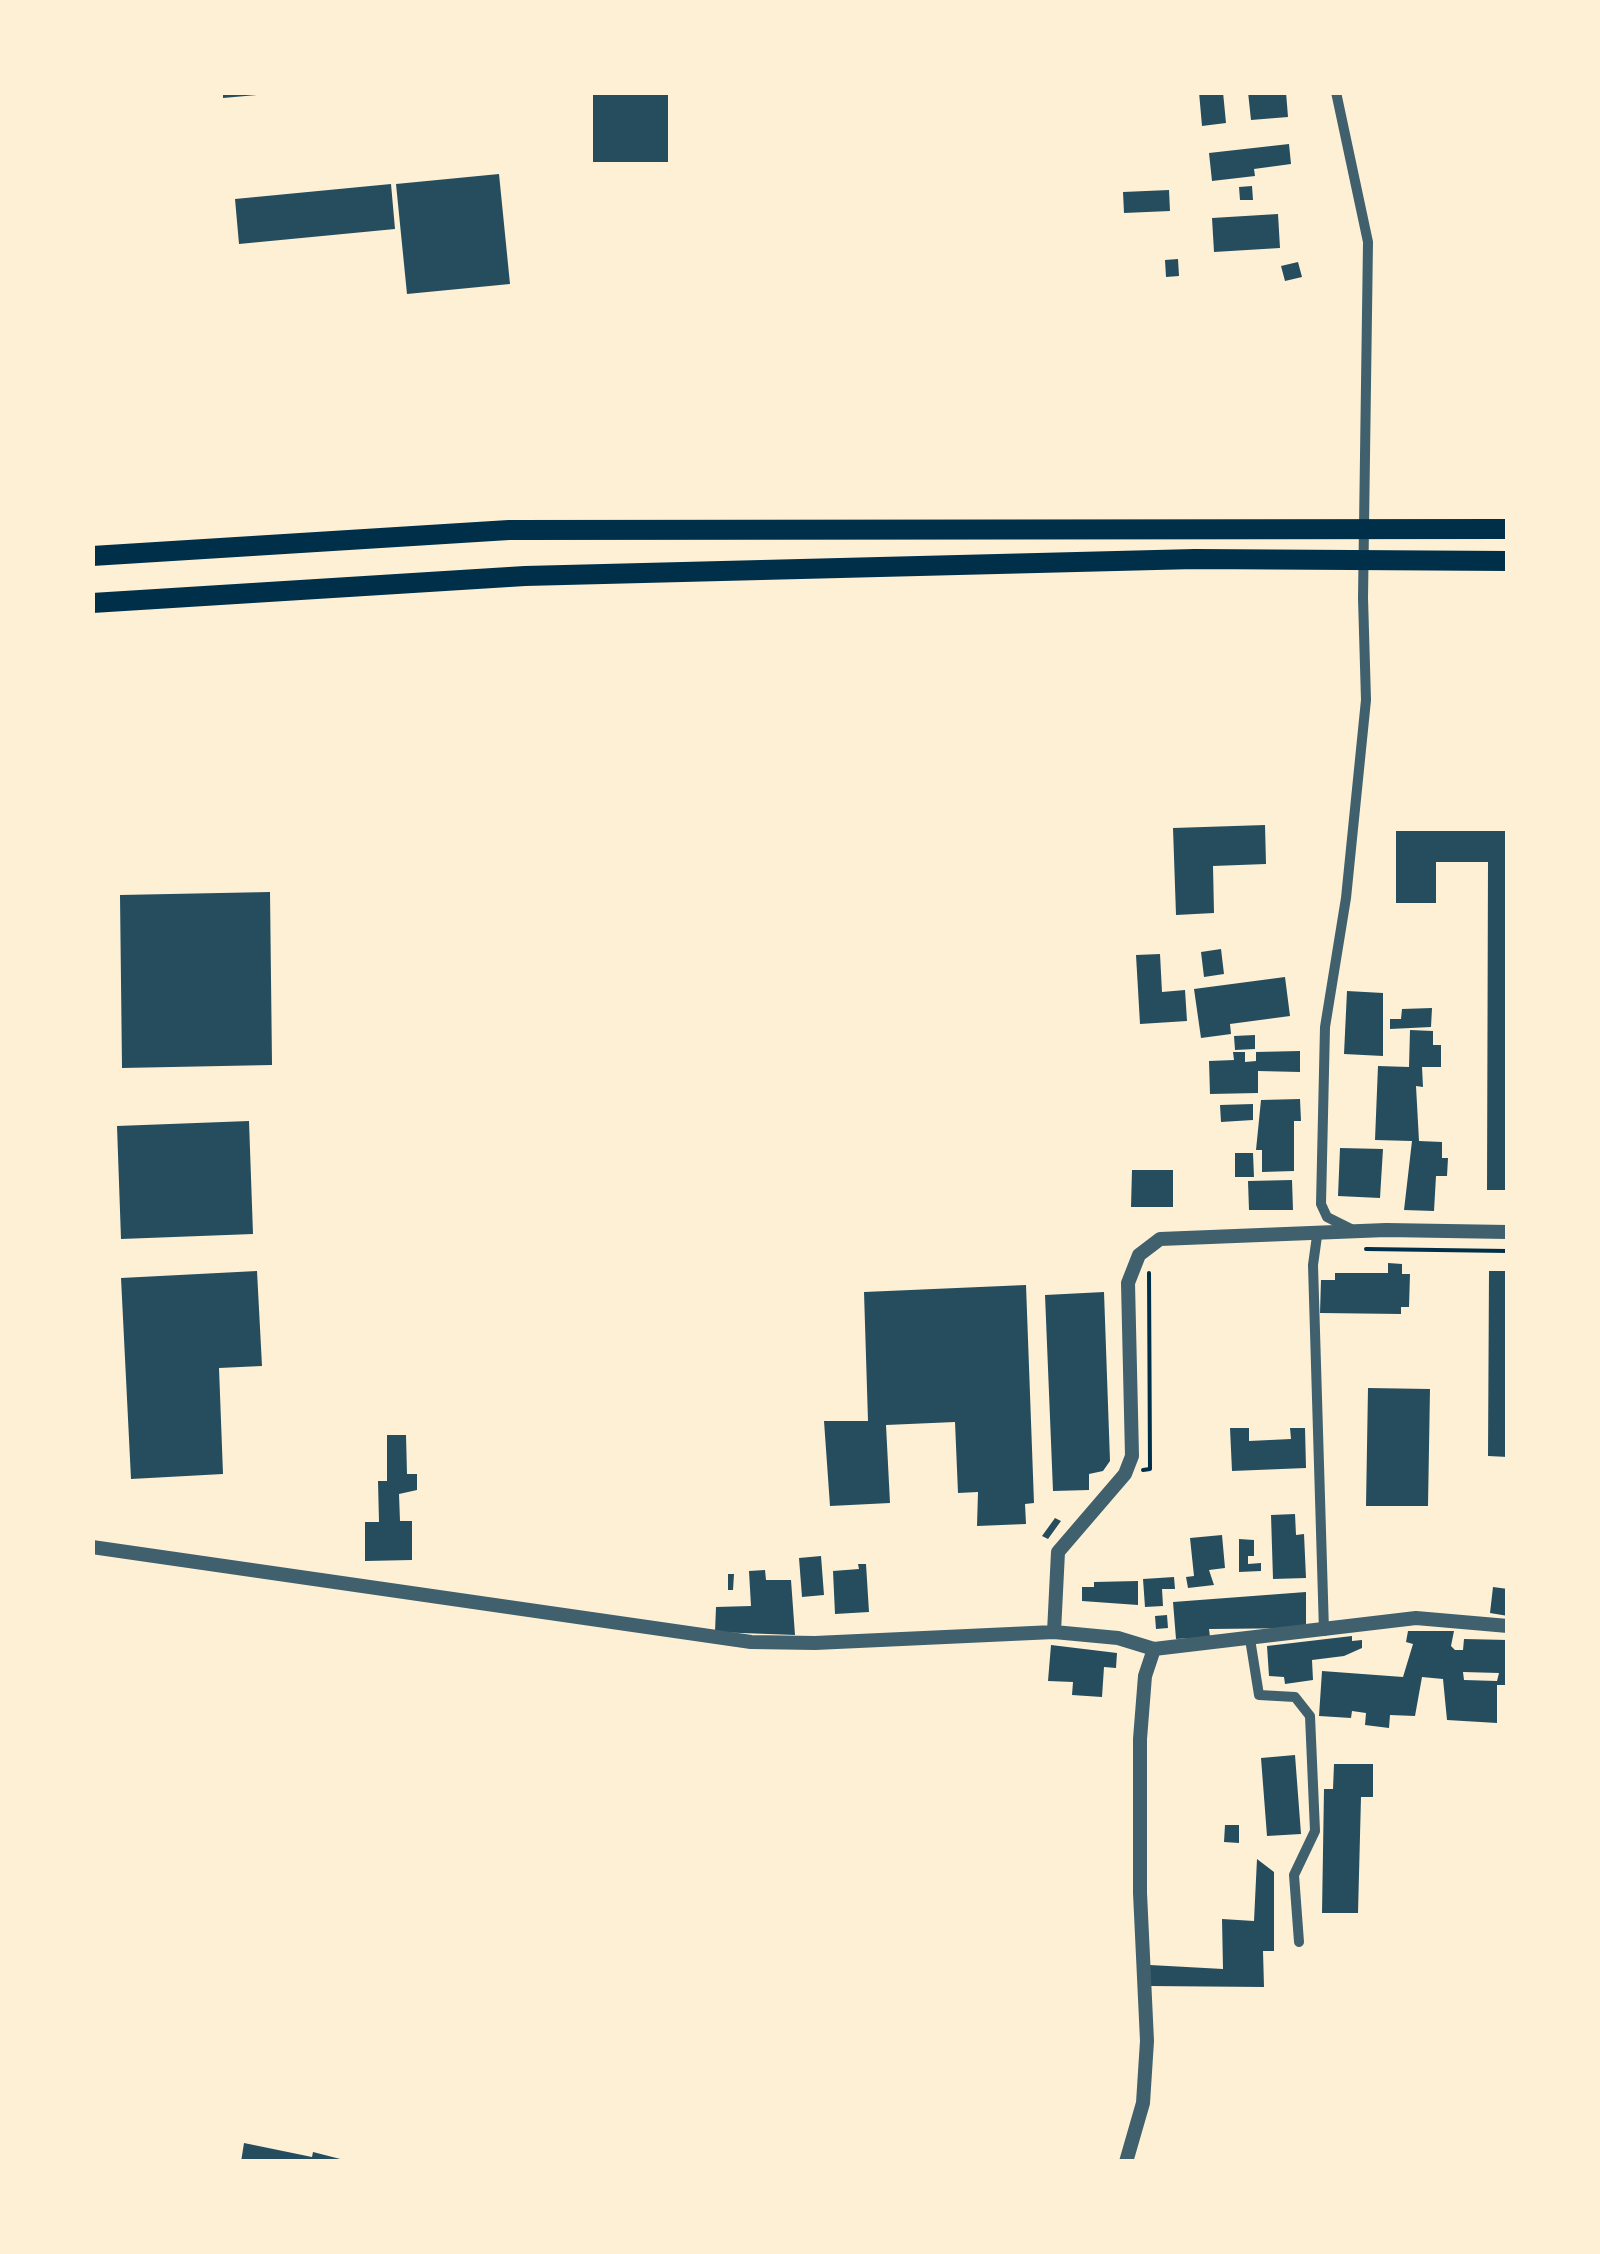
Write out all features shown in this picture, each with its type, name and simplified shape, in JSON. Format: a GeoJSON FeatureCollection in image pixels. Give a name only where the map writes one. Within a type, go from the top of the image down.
{"type":"FeatureCollection","features":[{"type":"Feature","properties":{"kind":"highway"},"geometry":{"type":"LineString","coordinates":[[92,556],[509,530],[1508,529]]}},
{"type":"Feature","properties":{"kind":"highway"},"geometry":{"type":"LineString","coordinates":[[92,603],[525,576],[1195,559],[1508,561]]}},
{"type":"Feature","properties":{"kind":"street"},"geometry":{"type":"LineString","coordinates":[[1336,92],[1368,242],[1363,598],[1366,700],[1362,760],[1325,1027],[1322,1204],[1328,1216],[1359,1232]]}},
{"type":"Feature","properties":{"kind":"street"},"geometry":{"type":"LineString","coordinates":[[1054,1632],[1058,1552],[1125,1474],[1132,1456],[1128,1283],[1139,1255],[1160,1239],[1508,1232]]}},
{"type":"Feature","properties":{"kind":"street"},"geometry":{"type":"LineString","coordinates":[[1317,1236],[1313,1266],[1324,1632]]}},
{"type":"Feature","properties":{"kind":"street"},"geometry":{"type":"LineString","coordinates":[[92,1547],[751,1642],[1054,1632],[1118,1638],[1154,1650],[1416,1618],[1508,1626]]}},
{"type":"Feature","properties":{"kind":"street"},"geometry":{"type":"LineString","coordinates":[[1250,1639],[1259,1694],[1295,1698],[1310,1716],[1315,1831],[1294,1875],[1298,1942]]}},
{"type":"Feature","properties":{"kind":"street"},"geometry":{"type":"LineString","coordinates":[[1126,2162],[1143,2103],[1148,2042],[1140,1893],[1140,1739],[1145,1676],[1154,1650]]}},
{"type":"Feature","properties":{"kind":"path"},"geometry":{"type":"LineString","coordinates":[[1350,1248],[1508,1251]]}},
{"type":"Feature","properties":{"kind":"path"},"geometry":{"type":"LineString","coordinates":[[1137,1470],[1150,1469],[1151,1274],[1142,1274]]}},
{"type":"Feature","properties":{"kind":"building"},"geometry":{"type":"Polygon","coordinates":[[[223,92],[257,92],[257,95],[223,98],[223,92]]]}},
{"type":"Feature","properties":{"kind":"building"},"geometry":{"type":"Polygon","coordinates":[[[593,92],[668,92],[668,162],[593,162],[593,92]]]}},
{"type":"Feature","properties":{"kind":"building"},"geometry":{"type":"Polygon","coordinates":[[[1199,92],[1223,92],[1226,123],[1202,126],[1199,92]]]}},
{"type":"Feature","properties":{"kind":"building"},"geometry":{"type":"Polygon","coordinates":[[[1248,92],[1286,92],[1288,117],[1251,120],[1248,92]]]}},
{"type":"Feature","properties":{"kind":"building"},"geometry":{"type":"Polygon","coordinates":[[[1289,144],[1291,164],[1254,169],[1255,176],[1212,181],[1209,153],[1289,144]]]}},
{"type":"Feature","properties":{"kind":"building"},"geometry":{"type":"Polygon","coordinates":[[[499,174],[510,284],[407,294],[396,184],[499,174]]]}},
{"type":"Feature","properties":{"kind":"building"},"geometry":{"type":"Polygon","coordinates":[[[391,184],[395,229],[239,244],[235,199],[391,184]]]}},
{"type":"Feature","properties":{"kind":"building"},"geometry":{"type":"Polygon","coordinates":[[[1252,186],[1253,200],[1240,200],[1239,187],[1252,186]]]}},
{"type":"Feature","properties":{"kind":"building"},"geometry":{"type":"Polygon","coordinates":[[[1169,190],[1170,211],[1124,213],[1123,192],[1169,190]]]}},
{"type":"Feature","properties":{"kind":"building"},"geometry":{"type":"Polygon","coordinates":[[[1278,214],[1280,248],[1214,252],[1212,218],[1278,214]]]}},
{"type":"Feature","properties":{"kind":"building"},"geometry":{"type":"Polygon","coordinates":[[[1178,259],[1179,276],[1166,277],[1165,260],[1178,259]]]}},
{"type":"Feature","properties":{"kind":"building"},"geometry":{"type":"Polygon","coordinates":[[[1298,262],[1302,277],[1285,281],[1281,266],[1298,262]]]}},
{"type":"Feature","properties":{"kind":"building"},"geometry":{"type":"Polygon","coordinates":[[[1265,825],[1266,864],[1213,866],[1214,913],[1176,915],[1173,828],[1265,825]]]}},
{"type":"Feature","properties":{"kind":"building"},"geometry":{"type":"Polygon","coordinates":[[[1396,831],[1508,831],[1508,1190],[1487,1190],[1488,862],[1436,862],[1436,903],[1396,903],[1396,831]]]}},
{"type":"Feature","properties":{"kind":"building"},"geometry":{"type":"Polygon","coordinates":[[[270,892],[272,1065],[122,1068],[120,895],[270,892]]]}},
{"type":"Feature","properties":{"kind":"building"},"geometry":{"type":"Polygon","coordinates":[[[1221,949],[1224,974],[1204,977],[1201,952],[1221,949]]]}},
{"type":"Feature","properties":{"kind":"building"},"geometry":{"type":"Polygon","coordinates":[[[1160,954],[1162,992],[1185,990],[1187,1021],[1140,1024],[1136,955],[1160,954]]]}},
{"type":"Feature","properties":{"kind":"building"},"geometry":{"type":"Polygon","coordinates":[[[1285,977],[1290,1016],[1230,1024],[1231,1034],[1201,1038],[1194,989],[1285,977]]]}},
{"type":"Feature","properties":{"kind":"building"},"geometry":{"type":"Polygon","coordinates":[[[1347,991],[1383,993],[1383,1056],[1344,1054],[1347,991]]]}},
{"type":"Feature","properties":{"kind":"building"},"geometry":{"type":"Polygon","coordinates":[[[1432,1008],[1431,1027],[1390,1029],[1390,1019],[1401,1019],[1402,1009],[1432,1008]]]}},
{"type":"Feature","properties":{"kind":"building"},"geometry":{"type":"Polygon","coordinates":[[[1410,1030],[1433,1031],[1433,1045],[1441,1045],[1441,1067],[1422,1067],[1423,1087],[1416,1086],[1419,1141],[1442,1142],[1442,1158],[1448,1158],[1447,1176],[1436,1176],[1434,1211],[1404,1210],[1412,1141],[1375,1140],[1378,1066],[1409,1067],[1410,1030]]]}},
{"type":"Feature","properties":{"kind":"building"},"geometry":{"type":"Polygon","coordinates":[[[1255,1035],[1255,1049],[1235,1050],[1234,1036],[1255,1035]]]}},
{"type":"Feature","properties":{"kind":"building"},"geometry":{"type":"Polygon","coordinates":[[[1300,1051],[1300,1072],[1258,1071],[1258,1093],[1210,1094],[1209,1061],[1234,1060],[1233,1052],[1245,1052],[1245,1062],[1256,1061],[1256,1052],[1300,1051]]]}},
{"type":"Feature","properties":{"kind":"building"},"geometry":{"type":"Polygon","coordinates":[[[1300,1099],[1301,1121],[1294,1121],[1294,1171],[1262,1172],[1262,1150],[1256,1150],[1261,1100],[1300,1099]]]}},
{"type":"Feature","properties":{"kind":"building"},"geometry":{"type":"Polygon","coordinates":[[[1253,1104],[1253,1120],[1221,1122],[1220,1105],[1253,1104]]]}},
{"type":"Feature","properties":{"kind":"building"},"geometry":{"type":"Polygon","coordinates":[[[249,1121],[253,1234],[121,1239],[117,1126],[249,1121]]]}},
{"type":"Feature","properties":{"kind":"building"},"geometry":{"type":"Polygon","coordinates":[[[1340,1148],[1383,1149],[1380,1198],[1338,1196],[1340,1148]]]}},
{"type":"Feature","properties":{"kind":"building"},"geometry":{"type":"Polygon","coordinates":[[[1235,1153],[1253,1153],[1254,1177],[1235,1177],[1235,1153]]]}},
{"type":"Feature","properties":{"kind":"building"},"geometry":{"type":"Polygon","coordinates":[[[1132,1170],[1173,1170],[1173,1207],[1131,1207],[1132,1170]]]}},
{"type":"Feature","properties":{"kind":"building"},"geometry":{"type":"Polygon","coordinates":[[[1292,1180],[1293,1210],[1249,1210],[1248,1181],[1292,1180]]]}},
{"type":"Feature","properties":{"kind":"building"},"geometry":{"type":"Polygon","coordinates":[[[1388,1263],[1402,1264],[1402,1274],[1410,1274],[1409,1307],[1401,1307],[1401,1314],[1320,1313],[1321,1280],[1335,1280],[1335,1273],[1388,1273],[1388,1263]]]}},
{"type":"Feature","properties":{"kind":"building"},"geometry":{"type":"Polygon","coordinates":[[[257,1271],[262,1366],[219,1368],[223,1474],[131,1479],[121,1278],[257,1271]]]}},
{"type":"Feature","properties":{"kind":"building"},"geometry":{"type":"Polygon","coordinates":[[[1489,1271],[1508,1271],[1508,1457],[1488,1456],[1489,1271]]]}},
{"type":"Feature","properties":{"kind":"building"},"geometry":{"type":"Polygon","coordinates":[[[1026,1285],[1034,1503],[1025,1504],[1026,1524],[977,1526],[978,1492],[958,1493],[955,1422],[886,1425],[890,1503],[830,1506],[824,1421],[868,1421],[864,1292],[1026,1285]]]}},
{"type":"Feature","properties":{"kind":"building"},"geometry":{"type":"Polygon","coordinates":[[[1104,1292],[1110,1461],[1103,1471],[1089,1474],[1089,1490],[1053,1491],[1045,1295],[1104,1292]]]}},
{"type":"Feature","properties":{"kind":"building"},"geometry":{"type":"Polygon","coordinates":[[[1368,1388],[1430,1389],[1428,1506],[1366,1506],[1368,1388]]]}},
{"type":"Feature","properties":{"kind":"building"},"geometry":{"type":"Polygon","coordinates":[[[1230,1428],[1249,1428],[1249,1441],[1291,1439],[1290,1428],[1305,1428],[1306,1468],[1232,1471],[1230,1428]]]}},
{"type":"Feature","properties":{"kind":"building"},"geometry":{"type":"Polygon","coordinates":[[[387,1435],[406,1435],[407,1474],[417,1474],[417,1490],[399,1494],[400,1521],[412,1521],[412,1560],[365,1561],[365,1522],[379,1522],[378,1481],[387,1481],[387,1435]]]}},
{"type":"Feature","properties":{"kind":"building"},"geometry":{"type":"Polygon","coordinates":[[[1295,1514],[1296,1535],[1304,1534],[1306,1578],[1273,1579],[1271,1515],[1295,1514]]]}},
{"type":"Feature","properties":{"kind":"building"},"geometry":{"type":"Polygon","coordinates":[[[1055,1518],[1061,1521],[1048,1539],[1042,1536],[1055,1518]]]}},
{"type":"Feature","properties":{"kind":"building"},"geometry":{"type":"Polygon","coordinates":[[[1222,1535],[1225,1568],[1209,1570],[1214,1585],[1188,1588],[1186,1577],[1194,1576],[1190,1538],[1222,1535]]]}},
{"type":"Feature","properties":{"kind":"building"},"geometry":{"type":"Polygon","coordinates":[[[1239,1539],[1254,1540],[1254,1556],[1248,1556],[1248,1564],[1261,1563],[1261,1571],[1239,1572],[1239,1539]]]}},
{"type":"Feature","properties":{"kind":"building"},"geometry":{"type":"Polygon","coordinates":[[[821,1556],[824,1595],[802,1597],[799,1558],[821,1556]]]}},
{"type":"Feature","properties":{"kind":"building"},"geometry":{"type":"Polygon","coordinates":[[[858,1564],[866,1564],[869,1612],[835,1614],[833,1571],[859,1569],[858,1564]]]}},
{"type":"Feature","properties":{"kind":"building"},"geometry":{"type":"Polygon","coordinates":[[[765,1570],[766,1580],[791,1580],[795,1635],[715,1632],[716,1607],[751,1606],[749,1571],[765,1570]]]}},
{"type":"Feature","properties":{"kind":"building"},"geometry":{"type":"Polygon","coordinates":[[[728,1574],[734,1574],[733,1590],[728,1590],[728,1574]]]}},
{"type":"Feature","properties":{"kind":"building"},"geometry":{"type":"Polygon","coordinates":[[[1174,1577],[1175,1589],[1162,1589],[1163,1606],[1145,1607],[1143,1579],[1174,1577]]]}},
{"type":"Feature","properties":{"kind":"building"},"geometry":{"type":"Polygon","coordinates":[[[1138,1581],[1138,1605],[1082,1601],[1082,1587],[1094,1587],[1094,1582],[1138,1581]]]}},
{"type":"Feature","properties":{"kind":"building"},"geometry":{"type":"Polygon","coordinates":[[[1493,1587],[1508,1589],[1508,1616],[1490,1613],[1493,1587]]]}},
{"type":"Feature","properties":{"kind":"building"},"geometry":{"type":"Polygon","coordinates":[[[1306,1592],[1306,1628],[1209,1629],[1210,1637],[1176,1639],[1173,1602],[1306,1592]]]}},
{"type":"Feature","properties":{"kind":"building"},"geometry":{"type":"Polygon","coordinates":[[[1167,1615],[1168,1628],[1156,1629],[1155,1616],[1167,1615]]]}},
{"type":"Feature","properties":{"kind":"building"},"geometry":{"type":"Polygon","coordinates":[[[1408,1631],[1454,1631],[1451,1646],[1455,1650],[1463,1650],[1464,1639],[1508,1640],[1508,1685],[1497,1685],[1497,1723],[1447,1720],[1443,1679],[1422,1677],[1415,1716],[1390,1715],[1389,1728],[1365,1725],[1366,1713],[1352,1711],[1351,1718],[1319,1716],[1322,1671],[1403,1677],[1413,1644],[1406,1642],[1408,1631]],[[1463,1672],[1464,1680],[1497,1681],[1499,1673],[1463,1672]]]}},
{"type":"Feature","properties":{"kind":"building"},"geometry":{"type":"Polygon","coordinates":[[[1352,1636],[1352,1641],[1362,1640],[1362,1648],[1344,1656],[1312,1660],[1313,1680],[1285,1684],[1284,1677],[1269,1676],[1267,1646],[1352,1636]]]}},
{"type":"Feature","properties":{"kind":"building"},"geometry":{"type":"Polygon","coordinates":[[[1051,1645],[1117,1653],[1116,1668],[1104,1667],[1102,1697],[1072,1695],[1073,1682],[1048,1681],[1051,1645]]]}},
{"type":"Feature","properties":{"kind":"building"},"geometry":{"type":"Polygon","coordinates":[[[1295,1755],[1301,1834],[1267,1836],[1261,1758],[1295,1755]]]}},
{"type":"Feature","properties":{"kind":"building"},"geometry":{"type":"Polygon","coordinates":[[[1334,1764],[1373,1764],[1373,1797],[1361,1797],[1358,1913],[1322,1913],[1324,1789],[1333,1789],[1334,1764]]]}},
{"type":"Feature","properties":{"kind":"building"},"geometry":{"type":"Polygon","coordinates":[[[1225,1825],[1239,1825],[1239,1843],[1224,1842],[1225,1825]]]}},
{"type":"Feature","properties":{"kind":"building"},"geometry":{"type":"Polygon","coordinates":[[[1257,1859],[1274,1872],[1274,1951],[1263,1951],[1264,1987],[1150,1986],[1150,1965],[1223,1969],[1222,1919],[1254,1921],[1257,1859]]]}},
{"type":"Feature","properties":{"kind":"building"},"geometry":{"type":"Polygon","coordinates":[[[244,2143],[312,2157],[313,2152],[352,2162],[241,2162],[244,2143]]]}}]}
